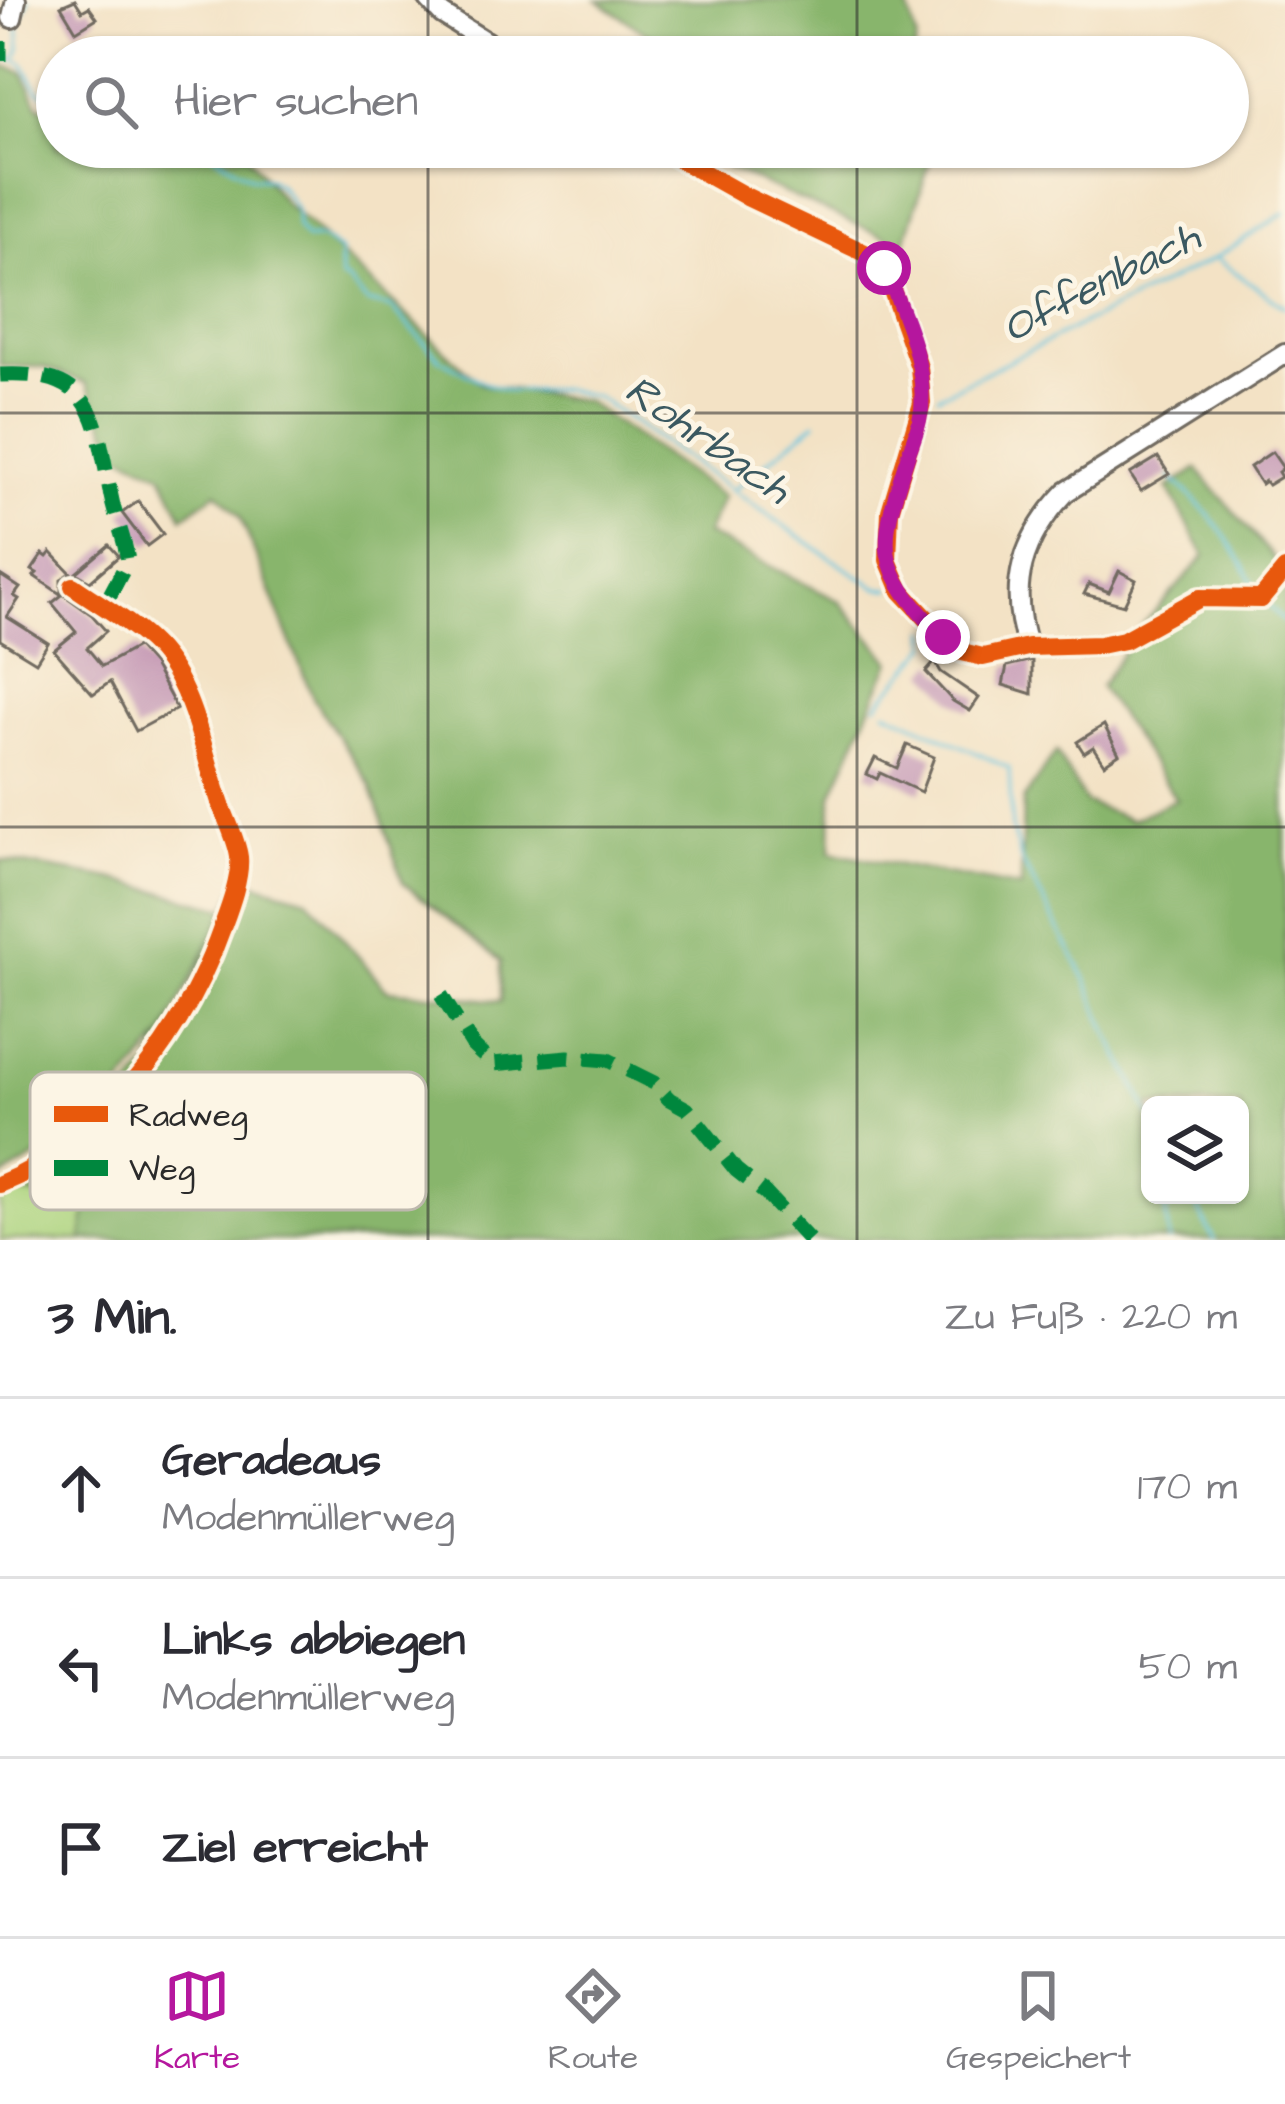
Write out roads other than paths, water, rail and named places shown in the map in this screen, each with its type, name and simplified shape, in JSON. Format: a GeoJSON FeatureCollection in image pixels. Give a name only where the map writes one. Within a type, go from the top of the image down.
{"type":"FeatureCollection","features":[{"type":"Feature","properties":{"kind":"street"},"geometry":{"type":"LineString","coordinates":[[429,0],[477,36]]}},
{"type":"Feature","properties":{"kind":"street"},"geometry":{"type":"LineString","coordinates":[[695,168],[873,257],[884,268],[919,367],[922,403],[890,512],[886,546],[891,573],[921,614],[962,652],[982,657],[1028,646],[1114,643],[1200,598],[1261,599],[1285,570]]}},
{"type":"Feature","properties":{"kind":"street"},"geometry":{"type":"LineString","coordinates":[[1028,646],[1018,618],[1018,583],[1030,545],[1055,504],[1080,483],[1285,354]]}},
{"type":"Feature","properties":{"kind":"street"},"geometry":{"type":"LineString","coordinates":[[74,586],[140,632],[167,663],[186,700],[239,859],[211,959],[184,1013],[141,1072]]}},
{"type":"Feature","properties":{"kind":"street"},"geometry":{"type":"LineString","coordinates":[[0,1184],[30,1172]]}},
{"type":"Feature","properties":{"kind":"waterway"},"geometry":{"type":"LineString","coordinates":[[22,15],[29,0]]}},
{"type":"Feature","properties":{"kind":"waterway"},"geometry":{"type":"LineString","coordinates":[[17,55],[18,24]]}},
{"type":"Feature","properties":{"kind":"waterway","name":"Rohrbach"},"geometry":{"type":"LineString","coordinates":[[0,56],[23,63],[36,86]]}},
{"type":"Feature","properties":{"kind":"waterway","name":"Rohrbach"},"geometry":{"type":"LineString","coordinates":[[236,168],[280,186],[296,209],[297,227],[306,239],[321,238],[340,251],[341,278],[367,302],[392,308],[440,359],[484,383],[511,391],[564,389],[597,397],[841,565],[878,588],[890,589]]}},
{"type":"Feature","properties":{"kind":"waterway","name":"Offenbach"},"geometry":{"type":"LineString","coordinates":[[938,396],[1215,258],[1285,213]]}},
{"type":"Feature","properties":{"kind":"waterway"},"geometry":{"type":"LineString","coordinates":[[1218,260],[1285,307]]}},
{"type":"Feature","properties":{"kind":"waterway","name":"Offenbach"},"geometry":{"type":"LineString","coordinates":[[734,489],[816,422]]}},
{"type":"Feature","properties":{"kind":"waterway"},"geometry":{"type":"LineString","coordinates":[[1170,477],[1219,528],[1256,589]]}},
{"type":"Feature","properties":{"kind":"waterway"},"geometry":{"type":"LineString","coordinates":[[1266,602],[1285,623]]}},
{"type":"Feature","properties":{"kind":"waterway","name":"Rohrbach"},"geometry":{"type":"LineString","coordinates":[[877,705],[929,645],[927,631]]}},
{"type":"Feature","properties":{"kind":"waterway","name":"Rohrbach"},"geometry":{"type":"LineString","coordinates":[[886,711],[1009,768],[1012,830],[1021,860],[1085,977],[1141,1097]]}},
{"type":"Feature","properties":{"kind":"waterway"},"geometry":{"type":"LineString","coordinates":[[1165,1204],[1169,1240]]}},
{"type":"Feature","properties":{"kind":"waterway","name":"Rohrbach"},"geometry":{"type":"LineString","coordinates":[[1196,1204],[1214,1240]]}}]}
